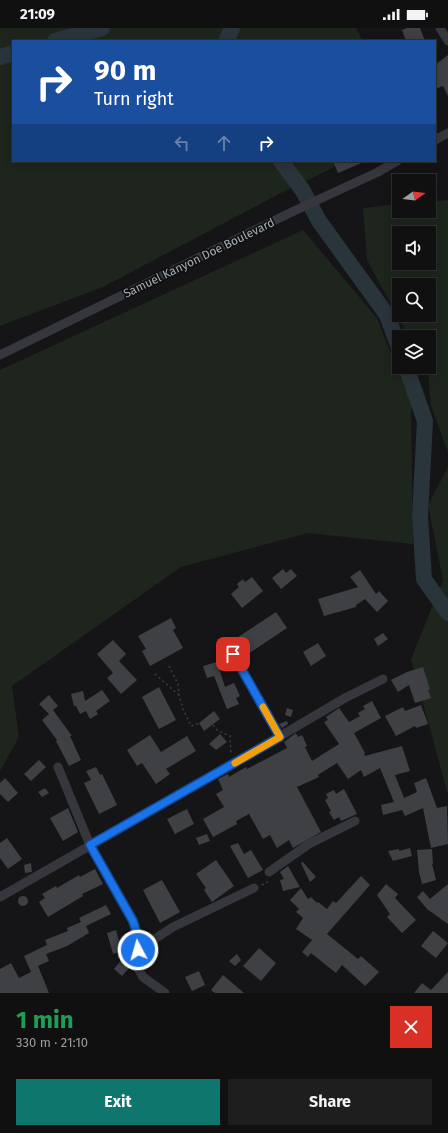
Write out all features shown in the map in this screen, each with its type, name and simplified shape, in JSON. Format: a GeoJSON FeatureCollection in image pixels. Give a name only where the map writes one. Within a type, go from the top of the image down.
{"type":"FeatureCollection","features":[{"type":"Feature","properties":{"kind":"street"},"geometry":{"type":"LineString","coordinates":[[440,28],[448,41]]}},
{"type":"Feature","properties":{"kind":"street"},"geometry":{"type":"LineString","coordinates":[[436,139],[448,133]]}},
{"type":"Feature","properties":{"kind":"street","name":"Samuel Kanyon Doe Boulevard"},"geometry":{"type":"LineString","coordinates":[[0,355],[396,162]]}},
{"type":"Feature","properties":{"kind":"street"},"geometry":{"type":"LineString","coordinates":[[233,654],[280,737]]}},
{"type":"Feature","properties":{"kind":"street"},"geometry":{"type":"LineString","coordinates":[[0,897],[346,698],[383,679]]}},
{"type":"Feature","properties":{"kind":"street"},"geometry":{"type":"LineString","coordinates":[[58,767],[90,845],[133,921],[138,937],[136,965],[143,977],[165,993]]}},
{"type":"Feature","properties":{"kind":"street"},"geometry":{"type":"LineString","coordinates":[[271,876],[309,844],[355,821]]}},
{"type":"Feature","properties":{"kind":"street"},"geometry":{"type":"LineString","coordinates":[[138,950],[173,928],[254,888]]}},
{"type":"Feature","properties":{"kind":"path"},"geometry":{"type":"LineString","coordinates":[[169,666],[178,684],[183,709],[191,726],[209,720],[218,731],[230,736],[231,765]]}},
{"type":"Feature","properties":{"kind":"path"},"geometry":{"type":"LineString","coordinates":[[155,674],[179,695]]}},
{"type":"Feature","properties":{"kind":"path"},"geometry":{"type":"LineString","coordinates":[[254,888],[271,876]]}},
{"type":"Feature","properties":{"kind":"shaded area"},"geometry":{"type":"Polygon","coordinates":[[[0,28],[356,28],[362,40],[12,40],[12,162],[345,162],[281,193],[103,287],[0,326],[0,28]]]}},
{"type":"Feature","properties":{"kind":"shaded area"},"geometry":{"type":"Polygon","coordinates":[[[448,200],[448,452],[431,406],[428,374],[436,374],[436,330],[405,330],[401,322],[436,322],[436,278],[392,278],[392,306],[367,260],[363,208],[392,205],[392,218],[436,218],[436,201],[448,200]]]}},
{"type":"Feature","properties":{"kind":"shaded area"},"geometry":{"type":"Polygon","coordinates":[[[303,230],[377,318],[392,356],[392,374],[399,374],[411,403],[413,544],[308,533],[181,567],[12,686],[19,737],[0,771],[0,370],[303,230]]]}},
{"type":"Feature","properties":{"kind":"shaded area"},"geometry":{"type":"Polygon","coordinates":[[[448,467],[448,795],[411,659],[443,580],[428,505],[448,467]]]}},
{"type":"Feature","properties":{"kind":"building"},"geometry":{"type":"Polygon","coordinates":[[[407,28],[420,28],[425,40],[406,40],[402,30],[407,28]]]}},
{"type":"Feature","properties":{"kind":"building"},"geometry":{"type":"Polygon","coordinates":[[[448,55],[448,96],[443,86],[436,89],[436,64],[448,55]]]}},
{"type":"Feature","properties":{"kind":"building"},"geometry":{"type":"Polygon","coordinates":[[[333,162],[364,162],[338,173],[333,162]]]}},
{"type":"Feature","properties":{"kind":"building"},"geometry":{"type":"Polygon","coordinates":[[[283,569],[286,573],[291,569],[297,576],[281,589],[272,578],[283,569]]]}},
{"type":"Feature","properties":{"kind":"building"},"geometry":{"type":"Polygon","coordinates":[[[360,570],[376,594],[379,591],[388,601],[377,612],[365,599],[356,605],[356,607],[324,616],[318,599],[358,587],[350,577],[360,570]]]}},
{"type":"Feature","properties":{"kind":"building"},"geometry":{"type":"Polygon","coordinates":[[[252,577],[263,591],[242,608],[231,594],[239,587],[237,584],[243,579],[245,582],[252,577]]]}},
{"type":"Feature","properties":{"kind":"building"},"geometry":{"type":"Polygon","coordinates":[[[276,612],[287,628],[242,658],[236,649],[233,648],[229,650],[226,645],[276,612]]]}},
{"type":"Feature","properties":{"kind":"building"},"geometry":{"type":"Polygon","coordinates":[[[171,618],[176,628],[173,630],[183,648],[150,666],[142,651],[146,649],[138,636],[171,618]]]}},
{"type":"Feature","properties":{"kind":"building"},"geometry":{"type":"Polygon","coordinates":[[[383,633],[388,639],[378,646],[374,639],[383,633]]]}},
{"type":"Feature","properties":{"kind":"building"},"geometry":{"type":"Polygon","coordinates":[[[113,640],[126,654],[119,661],[137,680],[121,694],[107,678],[113,673],[97,654],[113,640]]]}},
{"type":"Feature","properties":{"kind":"building"},"geometry":{"type":"Polygon","coordinates":[[[318,643],[326,656],[311,666],[303,652],[318,643]]]}},
{"type":"Feature","properties":{"kind":"building"},"geometry":{"type":"Polygon","coordinates":[[[217,662],[225,687],[234,683],[240,696],[236,698],[239,704],[227,709],[214,676],[207,678],[203,666],[217,662]]]}},
{"type":"Feature","properties":{"kind":"building"},"geometry":{"type":"Polygon","coordinates":[[[423,667],[430,689],[428,690],[431,698],[415,703],[409,685],[398,692],[391,680],[407,672],[423,667]]]}},
{"type":"Feature","properties":{"kind":"building"},"geometry":{"type":"Polygon","coordinates":[[[159,687],[176,720],[159,729],[142,697],[159,687]]]}},
{"type":"Feature","properties":{"kind":"building"},"geometry":{"type":"Polygon","coordinates":[[[102,690],[110,701],[96,711],[98,714],[90,719],[86,711],[80,714],[76,706],[74,706],[71,694],[83,691],[85,701],[102,690]]]}},
{"type":"Feature","properties":{"kind":"building"},"geometry":{"type":"Polygon","coordinates":[[[49,695],[58,706],[53,710],[72,736],[70,736],[81,760],[69,766],[56,741],[57,740],[42,720],[49,714],[39,704],[49,695]]]}},
{"type":"Feature","properties":{"kind":"building"},"geometry":{"type":"Polygon","coordinates":[[[372,701],[381,718],[354,733],[365,753],[365,756],[402,746],[410,771],[395,775],[404,798],[417,792],[414,783],[426,778],[437,808],[447,806],[448,844],[431,848],[423,808],[405,816],[402,810],[383,815],[381,805],[394,802],[380,768],[364,777],[361,770],[348,779],[337,763],[318,775],[319,777],[297,787],[321,832],[293,848],[289,840],[277,848],[270,835],[263,839],[249,814],[236,821],[237,824],[213,837],[203,819],[224,807],[216,794],[223,790],[218,779],[228,774],[229,777],[246,767],[247,769],[287,748],[284,742],[296,733],[298,737],[302,735],[307,746],[305,747],[312,761],[339,744],[324,722],[328,720],[326,717],[339,708],[349,722],[360,716],[358,713],[365,709],[363,706],[372,701]]]}},
{"type":"Feature","properties":{"kind":"building"},"geometry":{"type":"Polygon","coordinates":[[[421,705],[428,724],[416,728],[415,726],[396,736],[385,716],[403,707],[405,711],[421,705]]]}},
{"type":"Feature","properties":{"kind":"building"},"geometry":{"type":"Polygon","coordinates":[[[287,708],[293,710],[291,717],[285,715],[287,708]]]}},
{"type":"Feature","properties":{"kind":"building"},"geometry":{"type":"Polygon","coordinates":[[[214,711],[220,719],[204,731],[199,723],[214,711]]]}},
{"type":"Feature","properties":{"kind":"building"},"geometry":{"type":"Polygon","coordinates":[[[287,721],[288,724],[282,728],[279,724],[287,721]]]}},
{"type":"Feature","properties":{"kind":"building"},"geometry":{"type":"Polygon","coordinates":[[[220,734],[227,742],[216,750],[209,744],[220,734]]]}},
{"type":"Feature","properties":{"kind":"building"},"geometry":{"type":"Polygon","coordinates":[[[150,735],[161,752],[187,736],[196,751],[166,769],[170,774],[156,784],[142,763],[137,766],[127,750],[150,735]]]}},
{"type":"Feature","properties":{"kind":"building"},"geometry":{"type":"Polygon","coordinates":[[[39,760],[46,767],[31,781],[24,774],[39,760]]]}},
{"type":"Feature","properties":{"kind":"building"},"geometry":{"type":"Polygon","coordinates":[[[96,767],[100,775],[102,774],[117,805],[99,814],[84,783],[91,780],[86,771],[96,767]]]}},
{"type":"Feature","properties":{"kind":"building"},"geometry":{"type":"Polygon","coordinates":[[[5,778],[18,793],[8,802],[0,794],[0,783],[5,778]]]}},
{"type":"Feature","properties":{"kind":"building"},"geometry":{"type":"Polygon","coordinates":[[[45,788],[49,793],[42,797],[38,792],[45,788]]]}},
{"type":"Feature","properties":{"kind":"building"},"geometry":{"type":"Polygon","coordinates":[[[344,789],[357,814],[341,821],[339,817],[334,820],[329,812],[331,811],[325,800],[328,798],[326,794],[334,790],[336,794],[344,789]]]}},
{"type":"Feature","properties":{"kind":"building"},"geometry":{"type":"Polygon","coordinates":[[[68,808],[78,832],[63,841],[50,818],[68,808]]]}},
{"type":"Feature","properties":{"kind":"building"},"geometry":{"type":"Polygon","coordinates":[[[187,809],[194,824],[175,834],[167,819],[187,809]]]}},
{"type":"Feature","properties":{"kind":"building"},"geometry":{"type":"Polygon","coordinates":[[[207,834],[210,841],[199,845],[196,838],[207,834]]]}},
{"type":"Feature","properties":{"kind":"building"},"geometry":{"type":"Polygon","coordinates":[[[7,838],[22,859],[8,869],[0,858],[0,843],[7,838]]]}},
{"type":"Feature","properties":{"kind":"building"},"geometry":{"type":"Polygon","coordinates":[[[238,843],[244,854],[251,850],[263,870],[248,878],[230,846],[238,843]]]}},
{"type":"Feature","properties":{"kind":"building"},"geometry":{"type":"Polygon","coordinates":[[[410,848],[412,856],[393,861],[388,851],[399,849],[399,851],[410,848]]]}},
{"type":"Feature","properties":{"kind":"building"},"geometry":{"type":"Polygon","coordinates":[[[432,849],[432,864],[436,880],[422,884],[419,872],[417,850],[432,849]]]}},
{"type":"Feature","properties":{"kind":"building"},"geometry":{"type":"Polygon","coordinates":[[[216,860],[234,886],[212,902],[204,890],[206,888],[196,874],[216,860]]]}},
{"type":"Feature","properties":{"kind":"building"},"geometry":{"type":"Polygon","coordinates":[[[303,862],[316,877],[310,882],[301,863],[303,862]]]}},
{"type":"Feature","properties":{"kind":"building"},"geometry":{"type":"Polygon","coordinates":[[[31,863],[32,872],[25,873],[24,865],[31,863]]]}},
{"type":"Feature","properties":{"kind":"building"},"geometry":{"type":"Polygon","coordinates":[[[288,866],[300,887],[283,891],[280,880],[284,879],[280,872],[288,866]]]}},
{"type":"Feature","properties":{"kind":"building"},"geometry":{"type":"Polygon","coordinates":[[[95,869],[103,884],[82,894],[83,896],[48,917],[39,902],[45,898],[42,894],[56,886],[57,888],[79,875],[80,877],[95,869]]]}},
{"type":"Feature","properties":{"kind":"building"},"geometry":{"type":"Polygon","coordinates":[[[361,876],[370,885],[327,934],[358,959],[361,956],[379,972],[365,986],[342,965],[336,973],[311,953],[308,957],[302,952],[312,940],[296,929],[303,918],[296,912],[299,909],[290,900],[301,888],[308,899],[311,897],[327,909],[333,901],[336,903],[361,876]]]}},
{"type":"Feature","properties":{"kind":"building"},"geometry":{"type":"Polygon","coordinates":[[[162,880],[180,912],[160,923],[143,890],[162,880]]]}},
{"type":"Feature","properties":{"kind":"building"},"geometry":{"type":"Polygon","coordinates":[[[386,884],[398,894],[395,898],[416,920],[402,933],[387,917],[390,914],[377,895],[386,884]]]}},
{"type":"Feature","properties":{"kind":"building"},"geometry":{"type":"Polygon","coordinates":[[[448,884],[448,924],[427,909],[417,897],[423,891],[430,899],[448,884]]]}},
{"type":"Feature","properties":{"kind":"building"},"geometry":{"type":"Polygon","coordinates":[[[21,896],[25,896],[28,901],[25,906],[21,906],[18,903],[18,899],[21,896]]]}},
{"type":"Feature","properties":{"kind":"building"},"geometry":{"type":"Polygon","coordinates":[[[106,905],[111,914],[86,926],[89,933],[67,946],[46,954],[49,961],[38,966],[49,993],[0,993],[0,969],[11,963],[19,978],[31,972],[24,956],[47,945],[45,940],[68,931],[67,928],[81,922],[79,918],[106,905]]]}},
{"type":"Feature","properties":{"kind":"building"},"geometry":{"type":"Polygon","coordinates":[[[116,930],[122,951],[113,954],[107,933],[116,930]]]}},
{"type":"Feature","properties":{"kind":"building"},"geometry":{"type":"Polygon","coordinates":[[[433,931],[448,943],[436,958],[421,946],[433,931]]]}},
{"type":"Feature","properties":{"kind":"building"},"geometry":{"type":"Polygon","coordinates":[[[259,948],[276,963],[261,981],[243,966],[259,948]]]}},
{"type":"Feature","properties":{"kind":"building"},"geometry":{"type":"Polygon","coordinates":[[[237,954],[241,960],[235,966],[229,961],[237,954]]]}},
{"type":"Feature","properties":{"kind":"building"},"geometry":{"type":"Polygon","coordinates":[[[122,959],[130,967],[122,976],[114,969],[122,959]]]}},
{"type":"Feature","properties":{"kind":"building"},"geometry":{"type":"Polygon","coordinates":[[[199,971],[205,985],[192,991],[185,977],[199,971]]]}},
{"type":"Feature","properties":{"kind":"building"},"geometry":{"type":"Polygon","coordinates":[[[448,972],[448,993],[414,993],[422,983],[431,990],[448,972]]]}},
{"type":"Feature","properties":{"kind":"building"},"geometry":{"type":"Polygon","coordinates":[[[223,975],[244,993],[215,993],[211,990],[223,975]]]}},
{"type":"Feature","properties":{"kind":"waterway"},"geometry":{"type":"LineString","coordinates":[[59,40],[102,28]]}},
{"type":"Feature","properties":{"kind":"waterway"},"geometry":{"type":"LineString","coordinates":[[226,40],[232,28]]}},
{"type":"Feature","properties":{"kind":"waterway"},"geometry":{"type":"LineString","coordinates":[[0,57],[12,53]]}},
{"type":"Feature","properties":{"kind":"waterway"},"geometry":{"type":"LineString","coordinates":[[282,162],[303,191],[319,221],[387,315],[392,330]]}},
{"type":"Feature","properties":{"kind":"waterway"},"geometry":{"type":"LineString","coordinates":[[408,374],[425,421],[420,516],[424,579],[448,613]]}},
{"type":"Feature","properties":{"kind":"slow traffic"},"geometry":{"type":"LineString","coordinates":[[235,763],[280,737],[263,707]]}},
{"type":"Feature","properties":{"kind":"route"},"geometry":{"type":"LineString","coordinates":[[138,950],[138,937],[133,921],[90,845],[280,737],[233,654]]}}]}
